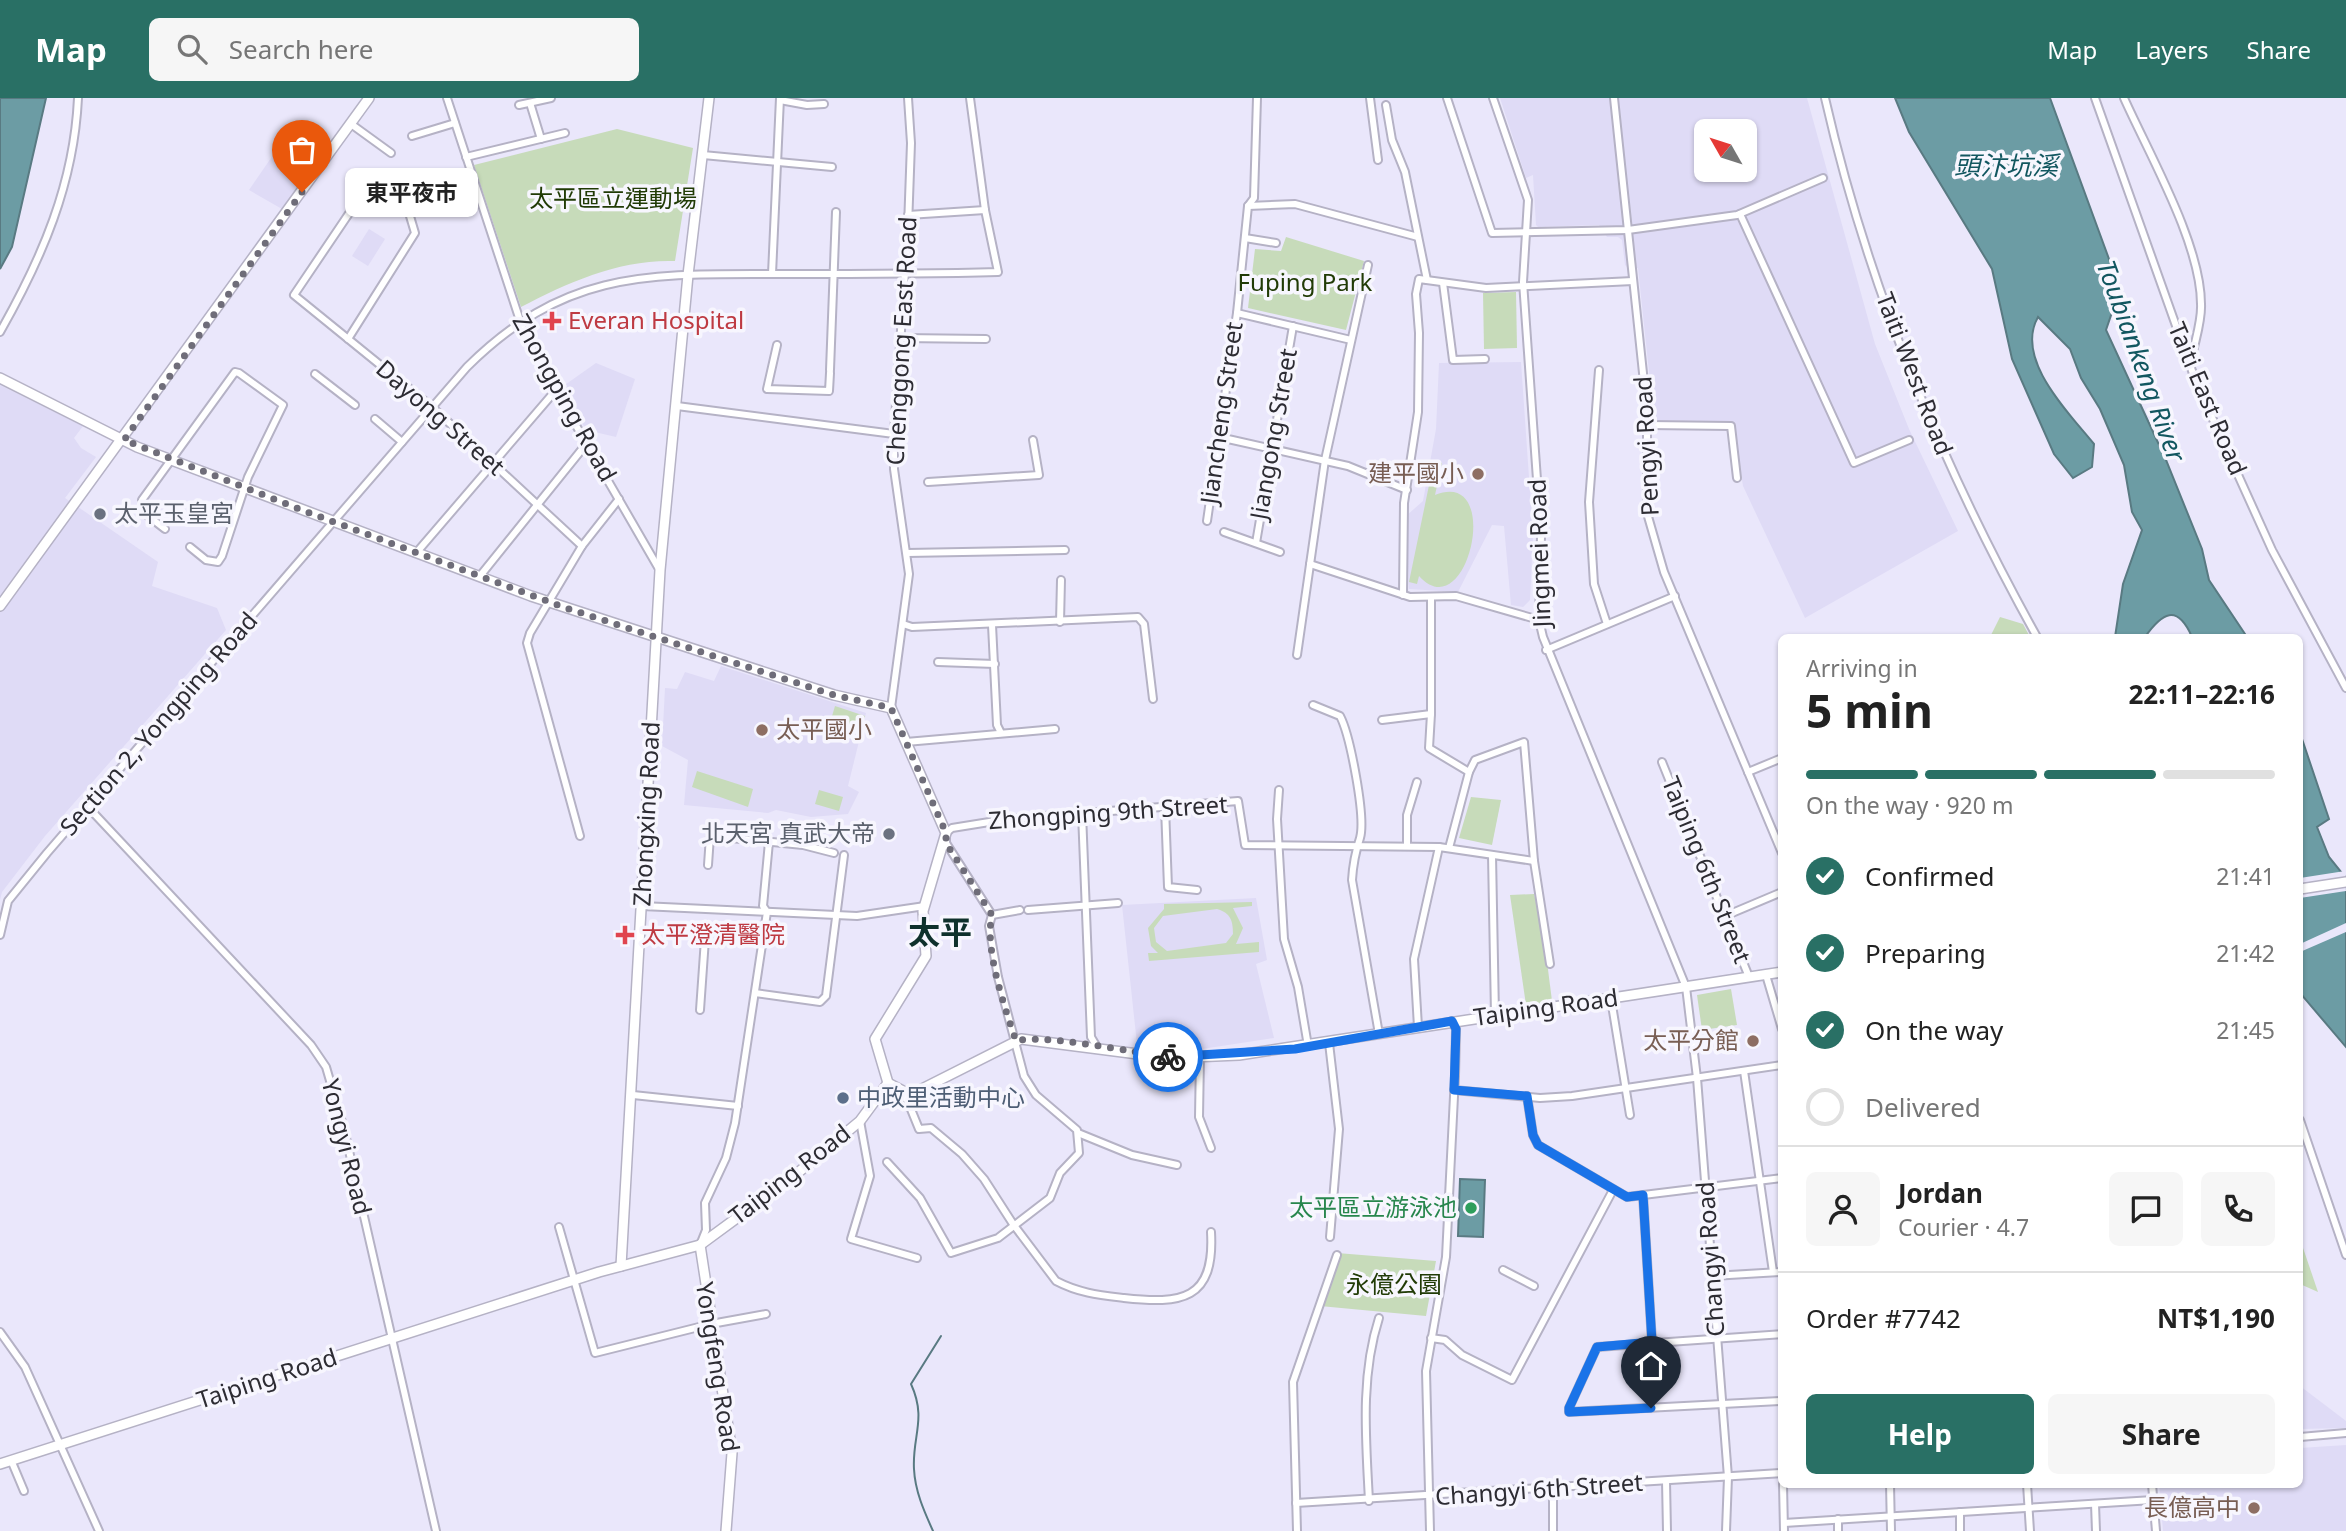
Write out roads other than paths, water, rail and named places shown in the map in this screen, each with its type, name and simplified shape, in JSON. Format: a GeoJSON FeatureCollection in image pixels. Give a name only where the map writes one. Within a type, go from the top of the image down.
{"type":"FeatureCollection","features":[{"type":"Feature","properties":{"kind":"street"},"geometry":{"type":"LineString","coordinates":[[0,332],[34,269],[58,212],[70,162],[78,98]]}},
{"type":"Feature","properties":{"kind":"street"},"geometry":{"type":"LineString","coordinates":[[0,606],[124,440],[369,98]]}},
{"type":"Feature","properties":{"kind":"street","name":"Zhongping Road"},"geometry":{"type":"LineString","coordinates":[[447,98],[519,322],[660,570]]}},
{"type":"Feature","properties":{"kind":"street"},"geometry":{"type":"LineString","coordinates":[[519,105],[551,98]]}},
{"type":"Feature","properties":{"kind":"street","name":"Zhongxing Road"},"geometry":{"type":"LineString","coordinates":[[621,1266],[633,1095],[660,570],[688,275],[709,98]]}},
{"type":"Feature","properties":{"kind":"street","name":"Chenggong East Road"},"geometry":{"type":"LineString","coordinates":[[891,708],[909,574],[894,469],[911,143],[908,98]]}},
{"type":"Feature","properties":{"kind":"street"},"geometry":{"type":"LineString","coordinates":[[908,215],[985,210],[970,98]]}},
{"type":"Feature","properties":{"kind":"street","name":"Jiancheng Street"},"geometry":{"type":"LineString","coordinates":[[1207,521],[1237,313],[1248,206],[1254,198],[1257,98]]}},
{"type":"Feature","properties":{"kind":"street"},"geometry":{"type":"LineString","coordinates":[[1370,98],[1378,160]]}},
{"type":"Feature","properties":{"kind":"street"},"geometry":{"type":"LineString","coordinates":[[1447,98],[1488,228],[1492,233],[1524,235],[1628,230],[1740,214],[1823,178]]}},
{"type":"Feature","properties":{"kind":"street","name":"Jingmei Road"},"geometry":{"type":"LineString","coordinates":[[1493,98],[1527,191],[1528,228],[1524,235],[1524,286],[1541,536],[1539,620],[1546,650],[1686,987]]}},
{"type":"Feature","properties":{"kind":"street"},"geometry":{"type":"LineString","coordinates":[[1614,100],[1625,98]]}},
{"type":"Feature","properties":{"kind":"street","name":"Taiti West Road"},"geometry":{"type":"LineString","coordinates":[[1825,98],[1867,250],[1907,362],[1966,500],[2035,634]]}},
{"type":"Feature","properties":{"kind":"street","name":"Taiti East Road"},"geometry":{"type":"LineString","coordinates":[[2095,98],[2196,382],[2272,550],[2346,688]]}},
{"type":"Feature","properties":{"kind":"street"},"geometry":{"type":"LineString","coordinates":[[2124,98],[2183,230],[2197,277],[2202,305],[2192,357]]}},
{"type":"Feature","properties":{"kind":"street"},"geometry":{"type":"LineString","coordinates":[[772,274],[780,99],[807,105],[824,104]]}},
{"type":"Feature","properties":{"kind":"street","name":"Pengyi Road"},"geometry":{"type":"LineString","coordinates":[[1614,100],[1648,425],[1647,513],[1664,572],[1778,843]]}},
{"type":"Feature","properties":{"kind":"street"},"geometry":{"type":"LineString","coordinates":[[530,103],[541,139]]}},
{"type":"Feature","properties":{"kind":"street"},"geometry":{"type":"LineString","coordinates":[[1386,105],[1390,129],[1405,172],[1423,279],[1416,294],[1419,333],[1418,412],[1407,491],[1403,594]]}},
{"type":"Feature","properties":{"kind":"street"},"geometry":{"type":"LineString","coordinates":[[412,136],[455,123]]}},
{"type":"Feature","properties":{"kind":"street"},"geometry":{"type":"LineString","coordinates":[[351,124],[391,153]]}},
{"type":"Feature","properties":{"kind":"street"},"geometry":{"type":"LineString","coordinates":[[1375,131],[1390,129]]}},
{"type":"Feature","properties":{"kind":"street"},"geometry":{"type":"LineString","coordinates":[[466,157],[565,133]]}},
{"type":"Feature","properties":{"kind":"street"},"geometry":{"type":"LineString","coordinates":[[703,155],[832,167]]}},
{"type":"Feature","properties":{"kind":"street"},"geometry":{"type":"LineString","coordinates":[[348,339],[415,233],[404,196],[471,174]]}},
{"type":"Feature","properties":{"kind":"street","name":"Dayong Street"},"geometry":{"type":"LineString","coordinates":[[404,196],[352,209],[295,295],[432,407],[582,546]]}},
{"type":"Feature","properties":{"kind":"street"},"geometry":{"type":"LineString","coordinates":[[1248,206],[1295,204],[1418,237]]}},
{"type":"Feature","properties":{"kind":"street","name":"Section 2, Yongping Road"},"geometry":{"type":"LineString","coordinates":[[0,935],[8,901],[432,407],[482,352],[519,322],[550,304],[595,286],[641,277],[998,272],[985,210]]}},
{"type":"Feature","properties":{"kind":"street"},"geometry":{"type":"LineString","coordinates":[[777,345],[767,389],[829,390],[836,212]]}},
{"type":"Feature","properties":{"kind":"street"},"geometry":{"type":"LineString","coordinates":[[1740,214],[1854,463],[1909,440]]}},
{"type":"Feature","properties":{"kind":"street"},"geometry":{"type":"LineString","coordinates":[[1245,238],[1276,243]]}},
{"type":"Feature","properties":{"kind":"street"},"geometry":{"type":"LineString","coordinates":[[1297,655],[1325,460],[1368,265]]}},
{"type":"Feature","properties":{"kind":"street"},"geometry":{"type":"LineString","coordinates":[[1423,279],[1486,288],[1633,281]]}},
{"type":"Feature","properties":{"kind":"street"},"geometry":{"type":"LineString","coordinates":[[1443,283],[1453,360],[1485,359]]}},
{"type":"Feature","properties":{"kind":"street"},"geometry":{"type":"LineString","coordinates":[[1237,313],[1351,340]]}},
{"type":"Feature","properties":{"kind":"street","name":"Jiangong Street"},"geometry":{"type":"LineString","coordinates":[[1256,543],[1293,326]]}},
{"type":"Feature","properties":{"kind":"street"},"geometry":{"type":"LineString","coordinates":[[901,338],[986,339]]}},
{"type":"Feature","properties":{"kind":"street"},"geometry":{"type":"LineString","coordinates":[[1599,370],[1589,502],[1594,584],[1607,624]]}},
{"type":"Feature","properties":{"kind":"street"},"geometry":{"type":"LineString","coordinates":[[165,529],[143,512],[141,505],[235,372],[283,405],[244,488],[218,562],[206,559],[190,547]]}},
{"type":"Feature","properties":{"kind":"street"},"geometry":{"type":"LineString","coordinates":[[315,374],[355,405]]}},
{"type":"Feature","properties":{"kind":"street"},"geometry":{"type":"LineString","coordinates":[[0,378],[124,440],[172,460],[548,602],[834,695],[891,708],[946,833],[946,843],[992,915],[989,926],[998,977],[1016,1041],[1016,1050],[1030,1088],[1079,1133],[1129,1153],[1177,1165]]}},
{"type":"Feature","properties":{"kind":"street"},"geometry":{"type":"LineString","coordinates":[[417,552],[556,390]]}},
{"type":"Feature","properties":{"kind":"street"},"geometry":{"type":"LineString","coordinates":[[677,406],[894,434]]}},
{"type":"Feature","properties":{"kind":"street"},"geometry":{"type":"LineString","coordinates":[[375,419],[402,442]]}},
{"type":"Feature","properties":{"kind":"street"},"geometry":{"type":"LineString","coordinates":[[1648,425],[1731,426],[1737,478]]}},
{"type":"Feature","properties":{"kind":"street"},"geometry":{"type":"LineString","coordinates":[[1219,437],[1325,460],[1377,476],[1407,491]]}},
{"type":"Feature","properties":{"kind":"street"},"geometry":{"type":"LineString","coordinates":[[928,482],[1039,475],[1033,440]]}},
{"type":"Feature","properties":{"kind":"street"},"geometry":{"type":"LineString","coordinates":[[480,576],[587,443]]}},
{"type":"Feature","properties":{"kind":"street"},"geometry":{"type":"LineString","coordinates":[[580,836],[527,643],[582,546],[619,499]]}},
{"type":"Feature","properties":{"kind":"street"},"geometry":{"type":"LineString","coordinates":[[1224,532],[1280,552]]}},
{"type":"Feature","properties":{"kind":"street"},"geometry":{"type":"LineString","coordinates":[[907,553],[1065,550]]}},
{"type":"Feature","properties":{"kind":"street"},"geometry":{"type":"LineString","coordinates":[[1310,564],[1403,594],[1456,596],[1539,620]]}},
{"type":"Feature","properties":{"kind":"street"},"geometry":{"type":"LineString","coordinates":[[1060,622],[1061,580]]}},
{"type":"Feature","properties":{"kind":"street"},"geometry":{"type":"LineString","coordinates":[[1546,650],[1675,596]]}},
{"type":"Feature","properties":{"kind":"street"},"geometry":{"type":"LineString","coordinates":[[1431,597],[1429,748],[1469,772]]}},
{"type":"Feature","properties":{"kind":"street"},"geometry":{"type":"LineString","coordinates":[[903,624],[912,627],[992,625],[1139,618],[1144,624],[1153,699]]}},
{"type":"Feature","properties":{"kind":"street"},"geometry":{"type":"LineString","coordinates":[[992,625],[997,724],[1001,733]]}},
{"type":"Feature","properties":{"kind":"street"},"geometry":{"type":"LineString","coordinates":[[938,662],[995,664]]}},
{"type":"Feature","properties":{"kind":"street"},"geometry":{"type":"LineString","coordinates":[[1313,705],[1334,711],[1345,725],[1352,752],[1360,838],[1356,845],[1352,880],[1380,1034]]}},
{"type":"Feature","properties":{"kind":"street"},"geometry":{"type":"LineString","coordinates":[[1382,720],[1431,714]]}},
{"type":"Feature","properties":{"kind":"street"},"geometry":{"type":"LineString","coordinates":[[906,742],[1055,729]]}},
{"type":"Feature","properties":{"kind":"street"},"geometry":{"type":"LineString","coordinates":[[1449,848],[1469,772],[1475,760],[1524,741],[1534,861],[1550,964]]}},
{"type":"Feature","properties":{"kind":"street"},"geometry":{"type":"LineString","coordinates":[[1748,772],[1778,760]]}},
{"type":"Feature","properties":{"kind":"street","name":"Taiping 6th Street"},"geometry":{"type":"LineString","coordinates":[[1662,762],[1749,977]]}},
{"type":"Feature","properties":{"kind":"street"},"geometry":{"type":"LineString","coordinates":[[1407,846],[1407,815],[1417,782]]}},
{"type":"Feature","properties":{"kind":"street"},"geometry":{"type":"LineString","coordinates":[[1279,790],[1284,939],[1298,986],[1308,1046]]}},
{"type":"Feature","properties":{"kind":"street","name":"Zhongping 9th Street"},"geometry":{"type":"LineString","coordinates":[[946,833],[952,828],[978,823],[1238,801],[1245,845],[1279,843],[1439,847],[1534,861]]}},
{"type":"Feature","properties":{"kind":"street","name":"Yongyi Road"},"geometry":{"type":"LineString","coordinates":[[88,807],[311,1045],[326,1067],[346,1140],[436,1531]]}},
{"type":"Feature","properties":{"kind":"street"},"geometry":{"type":"LineString","coordinates":[[1165,807],[1168,887],[1197,890]]}},
{"type":"Feature","properties":{"kind":"street"},"geometry":{"type":"LineString","coordinates":[[1082,813],[1091,1037],[1097,1047]]}},
{"type":"Feature","properties":{"kind":"street"},"geometry":{"type":"LineString","coordinates":[[946,833],[925,906],[926,956],[875,1038],[888,1083],[903,1091],[919,1129],[931,1128],[962,1154],[984,1179],[1033,1253],[1056,1281],[1077,1292],[1166,1303],[1190,1295],[1205,1280],[1211,1258],[1211,1232]]}},
{"type":"Feature","properties":{"kind":"street"},"geometry":{"type":"LineString","coordinates":[[708,865],[710,836],[803,845],[834,853]]}},
{"type":"Feature","properties":{"kind":"street"},"geometry":{"type":"LineString","coordinates":[[700,1244],[706,1230],[705,1203],[726,1158],[738,1106],[767,912],[763,906],[769,842]]}},
{"type":"Feature","properties":{"kind":"street"},"geometry":{"type":"LineString","coordinates":[[1418,1027],[1414,959],[1439,847]]}},
{"type":"Feature","properties":{"kind":"street"},"geometry":{"type":"LineString","coordinates":[[755,993],[820,1002],[828,989],[844,855]]}},
{"type":"Feature","properties":{"kind":"street"},"geometry":{"type":"LineString","coordinates":[[1492,855],[1495,1015]]}},
{"type":"Feature","properties":{"kind":"street"},"geometry":{"type":"LineString","coordinates":[[2303,889],[2346,882]]}},
{"type":"Feature","properties":{"kind":"street"},"geometry":{"type":"LineString","coordinates":[[1725,916],[1778,894]]}},
{"type":"Feature","properties":{"kind":"street"},"geometry":{"type":"LineString","coordinates":[[992,915],[1118,903]]}},
{"type":"Feature","properties":{"kind":"street"},"geometry":{"type":"LineString","coordinates":[[642,906],[837,915],[870,915],[925,906]]}},
{"type":"Feature","properties":{"kind":"street"},"geometry":{"type":"LineString","coordinates":[[700,1010],[705,940]]}},
{"type":"Feature","properties":{"kind":"street","name":"Taiping Road"},"geometry":{"type":"LineString","coordinates":[[905,1097],[1016,1041],[1031,1039],[1169,1058],[1200,1057],[1329,1043],[1452,1021],[1778,973]]}},
{"type":"Feature","properties":{"kind":"street"},"geometry":{"type":"LineString","coordinates":[[1766,975],[1778,1016]]}},
{"type":"Feature","properties":{"kind":"street","name":"Changyi Road"},"geometry":{"type":"LineString","coordinates":[[1686,987],[1697,1078],[1728,1477],[1726,1531]]}},
{"type":"Feature","properties":{"kind":"street"},"geometry":{"type":"LineString","coordinates":[[1611,999],[1630,1115]]}},
{"type":"Feature","properties":{"kind":"street"},"geometry":{"type":"LineString","coordinates":[[1430,1531],[1426,1371],[1446,1257],[1456,1029],[1452,1021]]}},
{"type":"Feature","properties":{"kind":"street"},"geometry":{"type":"LineString","coordinates":[[1329,1043],[1339,1137],[1330,1237]]}},
{"type":"Feature","properties":{"kind":"street"},"geometry":{"type":"LineString","coordinates":[[1200,1057],[1199,1117],[1212,1148]]}},
{"type":"Feature","properties":{"kind":"street"},"geometry":{"type":"LineString","coordinates":[[1454,1090],[1527,1096],[1580,1096],[1778,1066]]}},
{"type":"Feature","properties":{"kind":"street"},"geometry":{"type":"LineString","coordinates":[[1744,1071],[1773,1272]]}},
{"type":"Feature","properties":{"kind":"street","name":"Taiping Road"},"geometry":{"type":"LineString","coordinates":[[0,1464],[621,1266],[700,1244],[794,1176],[860,1121],[888,1083]]}},
{"type":"Feature","properties":{"kind":"street"},"geometry":{"type":"LineString","coordinates":[[633,1095],[738,1106]]}},
{"type":"Feature","properties":{"kind":"street"},"geometry":{"type":"LineString","coordinates":[[1527,1096],[1533,1135],[1538,1145],[1627,1197],[1778,1179]]}},
{"type":"Feature","properties":{"kind":"street"},"geometry":{"type":"LineString","coordinates":[[860,1121],[870,1177],[851,1239],[917,1258]]}},
{"type":"Feature","properties":{"kind":"street"},"geometry":{"type":"LineString","coordinates":[[2303,1129],[2346,1255]]}},
{"type":"Feature","properties":{"kind":"street"},"geometry":{"type":"LineString","coordinates":[[887,1162],[920,1198],[951,1253],[998,1238],[1054,1193],[1060,1173],[1078,1157],[1079,1133]]}},
{"type":"Feature","properties":{"kind":"street"},"geometry":{"type":"LineString","coordinates":[[1431,1338],[1445,1340],[1462,1354],[1512,1380],[1613,1190]]}},
{"type":"Feature","properties":{"kind":"street"},"geometry":{"type":"LineString","coordinates":[[1643,1195],[1652,1342]]}},
{"type":"Feature","properties":{"kind":"street"},"geometry":{"type":"LineString","coordinates":[[559,1227],[595,1353],[711,1324],[766,1314]]}},
{"type":"Feature","properties":{"kind":"street","name":"Yongfeng Road"},"geometry":{"type":"LineString","coordinates":[[700,1244],[732,1453],[726,1531]]}},
{"type":"Feature","properties":{"kind":"street"},"geometry":{"type":"LineString","coordinates":[[1297,1531],[1293,1382],[1337,1255]]}},
{"type":"Feature","properties":{"kind":"street"},"geometry":{"type":"LineString","coordinates":[[1503,1270],[1534,1286]]}},
{"type":"Feature","properties":{"kind":"street"},"geometry":{"type":"LineString","coordinates":[[1712,1276],[1778,1272]]}},
{"type":"Feature","properties":{"kind":"street"},"geometry":{"type":"LineString","coordinates":[[1368,1501],[1366,1376],[1368,1354],[1379,1318]]}},
{"type":"Feature","properties":{"kind":"street"},"geometry":{"type":"LineString","coordinates":[[0,1332],[25,1367],[99,1531]]}},
{"type":"Feature","properties":{"kind":"street"},"geometry":{"type":"LineString","coordinates":[[1778,1334],[1597,1347],[1569,1412],[1778,1401]]}},
{"type":"Feature","properties":{"kind":"street"},"geometry":{"type":"LineString","coordinates":[[2303,1437],[2346,1433]]}},
{"type":"Feature","properties":{"kind":"street"},"geometry":{"type":"LineString","coordinates":[[11,1460],[24,1492]]}},
{"type":"Feature","properties":{"kind":"street","name":"Changyi 6th Street"},"geometry":{"type":"LineString","coordinates":[[1296,1503],[1368,1501],[1778,1473]]}},
{"type":"Feature","properties":{"kind":"street"},"geometry":{"type":"LineString","coordinates":[[1666,1481],[1667,1531]]}},
{"type":"Feature","properties":{"kind":"street"},"geometry":{"type":"LineString","coordinates":[[1553,1488],[1553,1531]]}},
{"type":"Feature","properties":{"kind":"street"},"geometry":{"type":"LineString","coordinates":[[1783,1488],[1784,1527],[1838,1519],[2153,1500]]}},
{"type":"Feature","properties":{"kind":"street"},"geometry":{"type":"LineString","coordinates":[[1890,1488],[1891,1531]]}},
{"type":"Feature","properties":{"kind":"street"},"geometry":{"type":"LineString","coordinates":[[2027,1488],[2030,1531]]}},
{"type":"Feature","properties":{"kind":"street"},"geometry":{"type":"LineString","coordinates":[[2152,1488],[2156,1531]]}},
{"type":"Feature","properties":{"kind":"street"},"geometry":{"type":"LineString","coordinates":[[2095,1504],[2096,1531]]}},
{"type":"Feature","properties":{"kind":"street"},"geometry":{"type":"LineString","coordinates":[[1960,1512],[1961,1531]]}},
{"type":"Feature","properties":{"kind":"street"},"geometry":{"type":"LineString","coordinates":[[1838,1519],[1838,1531]]}},
{"type":"Feature","properties":{"kind":"water"},"geometry":{"type":"Polygon","coordinates":[[[0,98],[46,98],[12,247],[0,269],[0,98]]]}},
{"type":"Feature","properties":{"kind":"water","name":"頭汴坑溪"},"geometry":{"type":"Polygon","coordinates":[[[1895,98],[2050,98],[2120,289],[2106,330],[2166,460],[2202,549],[2209,580],[2245,634],[2190,634],[2181,619],[2169,615],[2157,622],[2147,634],[2115,634],[2123,584],[2142,530],[2132,512],[2124,465],[2100,409],[2081,378],[2070,349],[2038,317],[2032,333],[2033,350],[2039,367],[2059,401],[2094,444],[2092,467],[2073,478],[2054,454],[2012,359],[1992,269],[1909,132],[1895,98]]]}},
{"type":"Feature","properties":{"kind":"water"},"geometry":{"type":"Polygon","coordinates":[[[2303,742],[2329,819],[2317,827],[2329,857],[2346,878],[2346,1047],[2303,997],[2303,742]]]}},
{"type":"Feature","properties":{"kind":"water","name":"太平區立游泳池"},"geometry":{"type":"Polygon","coordinates":[[[1460,1179],[1485,1180],[1483,1237],[1458,1236],[1460,1179]]]}},
{"type":"Feature","properties":{"kind":"waterway"},"geometry":{"type":"LineString","coordinates":[[933,1531],[916,1485],[914,1457],[918,1407],[911,1384],[941,1336]]}},
{"type":"Feature","properties":{"kind":"place","name":"東平夜市"},"geometry":{"type":"Point","coordinates":[302,192]}},
{"type":"Feature","properties":{"kind":"place","name":"Everan Hospital"},"geometry":{"type":"Point","coordinates":[552,321]}},
{"type":"Feature","properties":{"kind":"place","name":"建平國小"},"geometry":{"type":"Point","coordinates":[1478,474]}},
{"type":"Feature","properties":{"kind":"place","name":"太平玉皇宮"},"geometry":{"type":"Point","coordinates":[100,514]}},
{"type":"Feature","properties":{"kind":"place","name":"太平國小"},"geometry":{"type":"Point","coordinates":[762,730]}},
{"type":"Feature","properties":{"kind":"place","name":"北天宮 真武大帝"},"geometry":{"type":"Point","coordinates":[889,834]}},
{"type":"Feature","properties":{"kind":"place","name":"太平澄清醫院"},"geometry":{"type":"Point","coordinates":[625,935]}},
{"type":"Feature","properties":{"kind":"place","name":"太平分館"},"geometry":{"type":"Point","coordinates":[1753,1041]}},
{"type":"Feature","properties":{"kind":"place","name":"中政里活動中心"},"geometry":{"type":"Point","coordinates":[843,1098]}},
{"type":"Feature","properties":{"kind":"place","name":"太平區立游泳池"},"geometry":{"type":"Point","coordinates":[1471,1208]}},
{"type":"Feature","properties":{"kind":"place","name":"長億高中"},"geometry":{"type":"Point","coordinates":[2254,1508]}},
{"type":"Feature","properties":{"kind":"district","name":"太平"},"geometry":{"type":"Point","coordinates":[940,933]}},
{"type":"Feature","properties":{"kind":"park label","name":"太平區立運動場"},"geometry":{"type":"Point","coordinates":[613,199]}},
{"type":"Feature","properties":{"kind":"park label","name":"Fuping Park"},"geometry":{"type":"Point","coordinates":[1305,283]}},
{"type":"Feature","properties":{"kind":"park label","name":"永億公園"},"geometry":{"type":"Point","coordinates":[1394,1285]}},
{"type":"Feature","properties":{"kind":"water label","name":"Toubiankeng River"},"geometry":{"type":"Point","coordinates":[2141,361]}}]}
